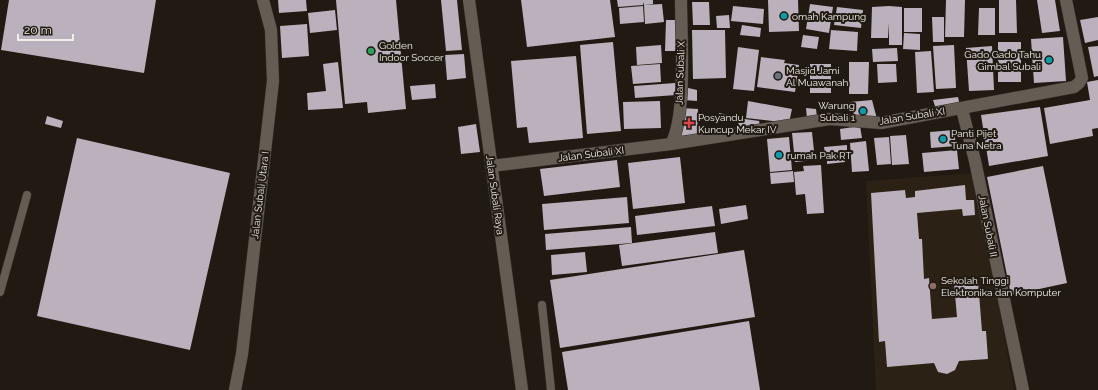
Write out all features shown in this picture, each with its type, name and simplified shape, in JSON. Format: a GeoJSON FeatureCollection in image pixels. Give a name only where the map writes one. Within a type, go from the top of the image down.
{"type":"FeatureCollection","features":[{"type":"Feature","properties":{"kind":"street","name":"Jalan Subali Utara I"},"geometry":{"type":"LineString","coordinates":[[235,390],[242,354],[273,81],[271,30],[263,0]]}},
{"type":"Feature","properties":{"kind":"street","name":"Jalan Subali Raya"},"geometry":{"type":"LineString","coordinates":[[469,0],[522,390]]}},
{"type":"Feature","properties":{"kind":"street","name":"Jalan Subali X"},"geometry":{"type":"LineString","coordinates":[[671,144],[676,134],[678,125],[681,85],[681,0]]}},
{"type":"Feature","properties":{"kind":"street","name":"Jalan Subali XI"},"geometry":{"type":"LineString","coordinates":[[491,166],[671,144],[830,120],[881,123],[1067,88],[1079,83],[1082,78],[1066,0]]}},
{"type":"Feature","properties":{"kind":"street","name":"Jalan Subali II"},"geometry":{"type":"LineString","coordinates":[[962,108],[1023,390]]}},
{"type":"Feature","properties":{"kind":"lane"},"geometry":{"type":"LineString","coordinates":[[0,292],[27,195]]}},
{"type":"Feature","properties":{"kind":"lane"},"geometry":{"type":"LineString","coordinates":[[542,305],[552,390]]}},
{"type":"Feature","properties":{"kind":"shaded area","name":"Sekolah Tinggi Elektronika dan Komputer"},"geometry":{"type":"Polygon","coordinates":[[[975,173],[1014,390],[876,390],[866,181],[975,173]]]}},
{"type":"Feature","properties":{"kind":"building"},"geometry":{"type":"Polygon","coordinates":[[[9,0],[156,0],[144,73],[1,50],[9,0]]]}},
{"type":"Feature","properties":{"kind":"building"},"geometry":{"type":"Polygon","coordinates":[[[278,0],[306,0],[307,11],[279,13],[278,0]]]}},
{"type":"Feature","properties":{"kind":"building","name":"Golden Indoor Soccer"},"geometry":{"type":"Polygon","coordinates":[[[336,0],[396,0],[406,109],[368,113],[367,102],[345,104],[336,0]]]}},
{"type":"Feature","properties":{"kind":"building"},"geometry":{"type":"Polygon","coordinates":[[[441,0],[457,0],[462,50],[446,51],[441,0]]]}},
{"type":"Feature","properties":{"kind":"building"},"geometry":{"type":"Polygon","coordinates":[[[521,0],[610,0],[615,37],[527,47],[521,0]]]}},
{"type":"Feature","properties":{"kind":"building"},"geometry":{"type":"Polygon","coordinates":[[[617,0],[653,0],[653,4],[644,5],[643,2],[643,5],[618,7],[617,0]]]}},
{"type":"Feature","properties":{"kind":"building","name":"omah Kampung"},"geometry":{"type":"Polygon","coordinates":[[[768,0],[798,0],[799,31],[769,32],[768,0]]]}},
{"type":"Feature","properties":{"kind":"building"},"geometry":{"type":"Polygon","coordinates":[[[946,0],[965,0],[964,37],[945,37],[946,0]]]}},
{"type":"Feature","properties":{"kind":"building"},"geometry":{"type":"Polygon","coordinates":[[[999,0],[1016,0],[1017,33],[999,33],[999,0]]]}},
{"type":"Feature","properties":{"kind":"building"},"geometry":{"type":"Polygon","coordinates":[[[1037,0],[1055,0],[1060,31],[1042,33],[1037,0]]]}},
{"type":"Feature","properties":{"kind":"building"},"geometry":{"type":"Polygon","coordinates":[[[692,2],[709,2],[710,25],[693,25],[692,2]]]}},
{"type":"Feature","properties":{"kind":"building"},"geometry":{"type":"Polygon","coordinates":[[[662,4],[664,22],[645,24],[644,5],[662,4]]]}},
{"type":"Feature","properties":{"kind":"building"},"geometry":{"type":"Polygon","coordinates":[[[810,4],[833,7],[829,33],[806,29],[810,4]]]}},
{"type":"Feature","properties":{"kind":"building"},"geometry":{"type":"Polygon","coordinates":[[[643,6],[644,22],[620,24],[619,8],[643,6]]]}},
{"type":"Feature","properties":{"kind":"building"},"geometry":{"type":"Polygon","coordinates":[[[733,6],[764,9],[763,24],[731,21],[733,6]]]}},
{"type":"Feature","properties":{"kind":"building"},"geometry":{"type":"Polygon","coordinates":[[[837,7],[863,10],[861,28],[834,25],[837,7]]]}},
{"type":"Feature","properties":{"kind":"building"},"geometry":{"type":"Polygon","coordinates":[[[872,7],[902,7],[902,45],[889,45],[889,23],[888,38],[871,38],[872,7]]]}},
{"type":"Feature","properties":{"kind":"building"},"geometry":{"type":"Polygon","coordinates":[[[904,8],[922,8],[922,32],[904,32],[904,8]]]}},
{"type":"Feature","properties":{"kind":"building"},"geometry":{"type":"Polygon","coordinates":[[[979,8],[995,8],[995,35],[978,35],[979,8]]]}},
{"type":"Feature","properties":{"kind":"building"},"geometry":{"type":"Polygon","coordinates":[[[335,10],[337,30],[310,33],[308,13],[335,10]]]}},
{"type":"Feature","properties":{"kind":"building"},"geometry":{"type":"Polygon","coordinates":[[[729,15],[730,28],[717,28],[716,16],[729,15]]]}},
{"type":"Feature","properties":{"kind":"building"},"geometry":{"type":"Polygon","coordinates":[[[932,17],[944,17],[944,42],[933,42],[932,17]]]}},
{"type":"Feature","properties":{"kind":"building"},"geometry":{"type":"Polygon","coordinates":[[[1098,17],[1098,40],[1085,43],[1080,20],[1098,17]]]}},
{"type":"Feature","properties":{"kind":"building"},"geometry":{"type":"Polygon","coordinates":[[[666,20],[678,20],[678,51],[665,51],[666,20]]]}},
{"type":"Feature","properties":{"kind":"building"},"geometry":{"type":"Polygon","coordinates":[[[307,24],[309,56],[282,58],[280,26],[307,24]]]}},
{"type":"Feature","properties":{"kind":"building"},"geometry":{"type":"Polygon","coordinates":[[[742,25],[761,28],[760,37],[740,35],[742,25]]]}},
{"type":"Feature","properties":{"kind":"building"},"geometry":{"type":"Polygon","coordinates":[[[692,30],[725,30],[726,78],[693,79],[692,30]]]}},
{"type":"Feature","properties":{"kind":"building"},"geometry":{"type":"Polygon","coordinates":[[[831,30],[858,32],[857,51],[829,49],[831,30]]]}},
{"type":"Feature","properties":{"kind":"building"},"geometry":{"type":"Polygon","coordinates":[[[904,33],[920,34],[920,50],[903,49],[904,33]]]}},
{"type":"Feature","properties":{"kind":"building"},"geometry":{"type":"Polygon","coordinates":[[[803,35],[819,37],[817,49],[801,47],[803,35]]]}},
{"type":"Feature","properties":{"kind":"building","name":"Gado Gado Tahu Gimbal Subali"},"geometry":{"type":"Polygon","coordinates":[[[1063,37],[1066,81],[1034,83],[1031,39],[1063,37]]]}},
{"type":"Feature","properties":{"kind":"building"},"geometry":{"type":"Polygon","coordinates":[[[613,42],[621,131],[587,134],[580,45],[613,42]]]}},
{"type":"Feature","properties":{"kind":"building"},"geometry":{"type":"Polygon","coordinates":[[[998,42],[1021,42],[1021,82],[998,82],[998,42]]]}},
{"type":"Feature","properties":{"kind":"building"},"geometry":{"type":"Polygon","coordinates":[[[661,45],[662,63],[637,65],[636,47],[661,45]]]}},
{"type":"Feature","properties":{"kind":"building"},"geometry":{"type":"Polygon","coordinates":[[[954,45],[956,88],[936,89],[933,46],[954,45]]]}},
{"type":"Feature","properties":{"kind":"building"},"geometry":{"type":"Polygon","coordinates":[[[992,46],[994,90],[969,91],[966,48],[992,46]]]}},
{"type":"Feature","properties":{"kind":"building"},"geometry":{"type":"Polygon","coordinates":[[[1098,46],[1098,76],[1094,77],[1088,47],[1098,46]]]}},
{"type":"Feature","properties":{"kind":"building"},"geometry":{"type":"Polygon","coordinates":[[[738,47],[759,50],[754,91],[733,89],[738,47]]]}},
{"type":"Feature","properties":{"kind":"building"},"geometry":{"type":"Polygon","coordinates":[[[897,48],[898,61],[873,62],[872,49],[897,48]]]}},
{"type":"Feature","properties":{"kind":"building"},"geometry":{"type":"Polygon","coordinates":[[[931,51],[934,92],[917,93],[915,52],[931,51]]]}},
{"type":"Feature","properties":{"kind":"building"},"geometry":{"type":"Polygon","coordinates":[[[464,54],[466,78],[447,80],[445,55],[464,54]]]}},
{"type":"Feature","properties":{"kind":"building"},"geometry":{"type":"Polygon","coordinates":[[[576,56],[583,138],[529,143],[527,127],[517,128],[511,61],[576,56]]]}},
{"type":"Feature","properties":{"kind":"building","name":"Masjid Jami Al Muawanah"},"geometry":{"type":"Polygon","coordinates":[[[761,57],[785,60],[784,63],[799,65],[795,92],[757,87],[761,57]]]}},
{"type":"Feature","properties":{"kind":"building"},"geometry":{"type":"Polygon","coordinates":[[[338,62],[343,108],[308,110],[307,93],[326,91],[323,64],[338,62]]]}},
{"type":"Feature","properties":{"kind":"building"},"geometry":{"type":"Polygon","coordinates":[[[849,62],[869,62],[868,94],[849,94],[849,62]]]}},
{"type":"Feature","properties":{"kind":"building"},"geometry":{"type":"Polygon","coordinates":[[[660,64],[661,82],[633,84],[631,66],[660,64]]]}},
{"type":"Feature","properties":{"kind":"building"},"geometry":{"type":"Polygon","coordinates":[[[810,64],[831,64],[831,93],[810,93],[810,64]]]}},
{"type":"Feature","properties":{"kind":"building"},"geometry":{"type":"Polygon","coordinates":[[[877,64],[896,64],[897,82],[878,83],[877,64]]]}},
{"type":"Feature","properties":{"kind":"building"},"geometry":{"type":"Polygon","coordinates":[[[1098,80],[1098,128],[1092,129],[1093,136],[1050,144],[1044,108],[1090,100],[1087,82],[1098,80]]]}},
{"type":"Feature","properties":{"kind":"building"},"geometry":{"type":"Polygon","coordinates":[[[675,83],[676,95],[635,98],[634,86],[675,83]]]}},
{"type":"Feature","properties":{"kind":"building"},"geometry":{"type":"Polygon","coordinates":[[[435,84],[436,98],[412,100],[410,86],[435,84]]]}},
{"type":"Feature","properties":{"kind":"building"},"geometry":{"type":"Polygon","coordinates":[[[684,87],[697,90],[697,101],[683,100],[684,87]]]}},
{"type":"Feature","properties":{"kind":"building"},"geometry":{"type":"Polygon","coordinates":[[[958,97],[960,106],[936,109],[933,100],[958,97]]]}},
{"type":"Feature","properties":{"kind":"building","name":"Warung Subali 1"},"geometry":{"type":"Polygon","coordinates":[[[872,100],[877,119],[855,120],[850,102],[872,100]]]}},
{"type":"Feature","properties":{"kind":"building"},"geometry":{"type":"Polygon","coordinates":[[[660,101],[661,128],[624,129],[623,102],[660,101]]]}},
{"type":"Feature","properties":{"kind":"building"},"geometry":{"type":"Polygon","coordinates":[[[748,101],[792,109],[789,123],[746,118],[748,101]]]}},
{"type":"Feature","properties":{"kind":"building"},"geometry":{"type":"Polygon","coordinates":[[[1040,107],[1048,156],[989,166],[981,115],[1040,107]]]}},
{"type":"Feature","properties":{"kind":"building","name":"Posyandu Kuncup Mekar IV"},"geometry":{"type":"Polygon","coordinates":[[[682,108],[698,109],[697,138],[681,138],[682,108]]]}},
{"type":"Feature","properties":{"kind":"building"},"geometry":{"type":"Polygon","coordinates":[[[806,108],[816,109],[817,117],[807,119],[806,108]]]}},
{"type":"Feature","properties":{"kind":"building"},"geometry":{"type":"Polygon","coordinates":[[[719,113],[728,115],[729,121],[719,121],[719,113]]]}},
{"type":"Feature","properties":{"kind":"building"},"geometry":{"type":"Polygon","coordinates":[[[47,116],[63,121],[61,128],[45,124],[47,116]]]}},
{"type":"Feature","properties":{"kind":"building"},"geometry":{"type":"Polygon","coordinates":[[[738,118],[759,121],[761,129],[739,130],[738,118]]]}},
{"type":"Feature","properties":{"kind":"building"},"geometry":{"type":"Polygon","coordinates":[[[476,124],[480,152],[461,154],[458,127],[476,124]]]}},
{"type":"Feature","properties":{"kind":"building"},"geometry":{"type":"Polygon","coordinates":[[[860,126],[862,138],[841,140],[840,129],[860,126]]]}},
{"type":"Feature","properties":{"kind":"building","name":"Panti Pijet Tuna Netra"},"geometry":{"type":"Polygon","coordinates":[[[954,130],[956,146],[931,148],[930,132],[954,130]]]}},
{"type":"Feature","properties":{"kind":"building"},"geometry":{"type":"Polygon","coordinates":[[[812,132],[815,160],[795,162],[792,133],[812,132]]]}},
{"type":"Feature","properties":{"kind":"building"},"geometry":{"type":"Polygon","coordinates":[[[906,135],[909,164],[892,165],[890,136],[906,135]]]}},
{"type":"Feature","properties":{"kind":"building","name":"rumah Pak RT"},"geometry":{"type":"Polygon","coordinates":[[[789,137],[792,170],[770,172],[767,139],[789,137]]]}},
{"type":"Feature","properties":{"kind":"building"},"geometry":{"type":"Polygon","coordinates":[[[889,137],[891,164],[877,165],[874,138],[889,137]]]}},
{"type":"Feature","properties":{"kind":"building"},"geometry":{"type":"Polygon","coordinates":[[[77,138],[230,173],[190,350],[37,316],[77,138]]]}},
{"type":"Feature","properties":{"kind":"building"},"geometry":{"type":"Polygon","coordinates":[[[866,141],[869,171],[852,172],[850,143],[866,141]]]}},
{"type":"Feature","properties":{"kind":"building"},"geometry":{"type":"Polygon","coordinates":[[[847,145],[847,152],[825,154],[824,147],[847,145]]]}},
{"type":"Feature","properties":{"kind":"building"},"geometry":{"type":"Polygon","coordinates":[[[957,150],[959,169],[924,172],[922,153],[957,150]]]}},
{"type":"Feature","properties":{"kind":"building"},"geometry":{"type":"Polygon","coordinates":[[[844,153],[845,162],[827,164],[827,155],[844,153]]]}},
{"type":"Feature","properties":{"kind":"building"},"geometry":{"type":"Polygon","coordinates":[[[680,157],[685,203],[633,209],[628,163],[680,157]]]}},
{"type":"Feature","properties":{"kind":"building"},"geometry":{"type":"Polygon","coordinates":[[[617,160],[620,187],[544,196],[540,169],[617,160]]]}},
{"type":"Feature","properties":{"kind":"building"},"geometry":{"type":"Polygon","coordinates":[[[821,165],[824,213],[807,214],[805,194],[796,195],[794,172],[804,171],[803,166],[821,165]]]}},
{"type":"Feature","properties":{"kind":"building"},"geometry":{"type":"Polygon","coordinates":[[[1043,166],[1067,283],[1011,295],[987,177],[1043,166]]]}},
{"type":"Feature","properties":{"kind":"building"},"geometry":{"type":"Polygon","coordinates":[[[793,171],[794,182],[771,184],[770,173],[793,171]]]}},
{"type":"Feature","properties":{"kind":"building"},"geometry":{"type":"Polygon","coordinates":[[[965,185],[966,200],[974,200],[975,215],[963,216],[962,209],[917,213],[919,239],[922,239],[924,279],[929,278],[932,319],[957,317],[954,283],[978,281],[982,331],[986,331],[988,359],[959,361],[955,370],[947,374],[938,372],[934,363],[887,367],[885,341],[879,342],[871,193],[905,190],[906,198],[915,197],[915,191],[965,185]]]}},
{"type":"Feature","properties":{"kind":"building"},"geometry":{"type":"Polygon","coordinates":[[[627,197],[629,223],[544,230],[542,204],[627,197]]]}},
{"type":"Feature","properties":{"kind":"building"},"geometry":{"type":"Polygon","coordinates":[[[746,205],[748,219],[721,224],[719,209],[746,205]]]}},
{"type":"Feature","properties":{"kind":"building"},"geometry":{"type":"Polygon","coordinates":[[[712,206],[715,226],[637,235],[635,216],[712,206]]]}},
{"type":"Feature","properties":{"kind":"building"},"geometry":{"type":"Polygon","coordinates":[[[631,227],[632,243],[546,250],[545,234],[631,227]]]}},
{"type":"Feature","properties":{"kind":"building"},"geometry":{"type":"Polygon","coordinates":[[[715,232],[718,253],[622,266],[619,245],[715,232]]]}},
{"type":"Feature","properties":{"kind":"building"},"geometry":{"type":"Polygon","coordinates":[[[744,250],[755,317],[560,348],[550,280],[744,250]]]}},
{"type":"Feature","properties":{"kind":"building"},"geometry":{"type":"Polygon","coordinates":[[[585,252],[587,272],[552,275],[551,255],[585,252]]]}},
{"type":"Feature","properties":{"kind":"building"},"geometry":{"type":"Polygon","coordinates":[[[749,321],[760,390],[568,390],[562,352],[749,321]]]}},
{"type":"Feature","properties":{"kind":"place","name":"omah Kampung"},"geometry":{"type":"Point","coordinates":[784,16]}},
{"type":"Feature","properties":{"kind":"place","name":"Golden Indoor Soccer"},"geometry":{"type":"Point","coordinates":[371,51]}},
{"type":"Feature","properties":{"kind":"place","name":"Gado Gado Tahu Gimbal Subali"},"geometry":{"type":"Point","coordinates":[1049,60]}},
{"type":"Feature","properties":{"kind":"place","name":"Masjid Jami Al Muawanah"},"geometry":{"type":"Point","coordinates":[778,76]}},
{"type":"Feature","properties":{"kind":"place","name":"Warung Subali 1"},"geometry":{"type":"Point","coordinates":[863,111]}},
{"type":"Feature","properties":{"kind":"place","name":"Posyandu Kuncup Mekar IV"},"geometry":{"type":"Point","coordinates":[689,123]}},
{"type":"Feature","properties":{"kind":"place","name":"Panti Pijet Tuna Netra"},"geometry":{"type":"Point","coordinates":[943,139]}},
{"type":"Feature","properties":{"kind":"place","name":"rumah Pak RT"},"geometry":{"type":"Point","coordinates":[779,155]}},
{"type":"Feature","properties":{"kind":"place","name":"Sekolah Tinggi Elektronika dan Komputer"},"geometry":{"type":"Point","coordinates":[933,286]}}]}
